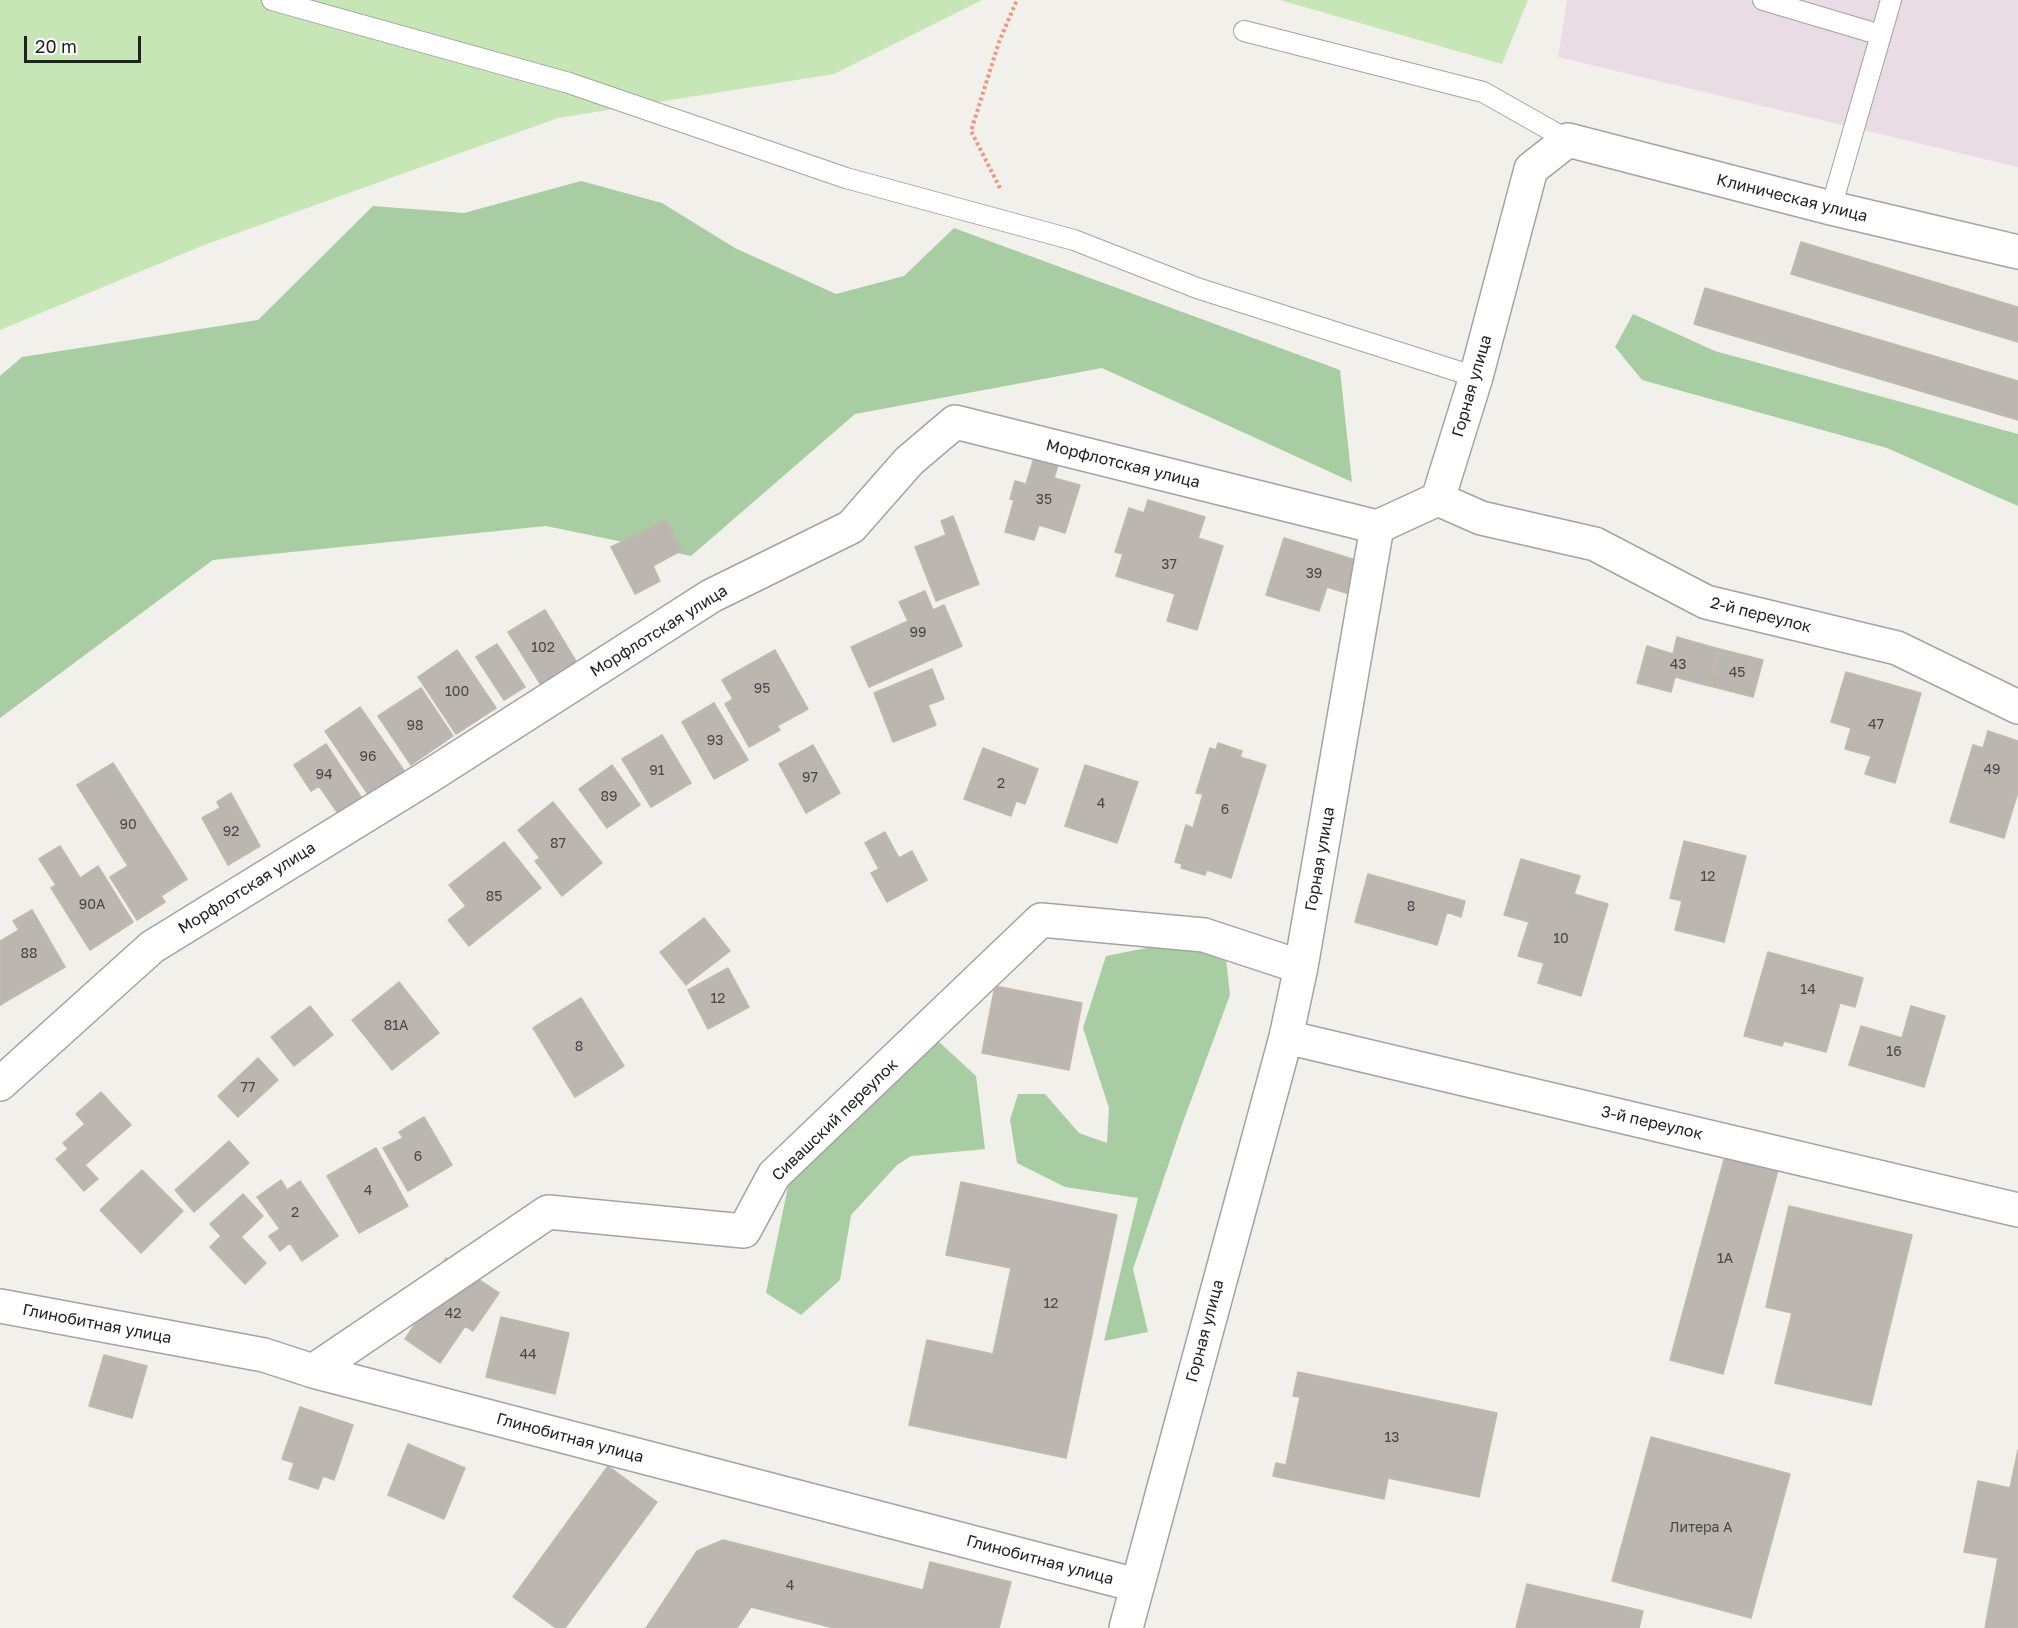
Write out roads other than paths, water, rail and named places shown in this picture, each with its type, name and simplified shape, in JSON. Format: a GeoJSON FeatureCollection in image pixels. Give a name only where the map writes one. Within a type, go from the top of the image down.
{"type":"FeatureCollection","features":[{"type":"Feature","properties":{"kind":"street","name":"Клиническая улица"},"geometry":{"type":"LineString","coordinates":[[1568,140],[1831,208],[2018,252]]}},
{"type":"Feature","properties":{"kind":"street","name":"Горная улица"},"geometry":{"type":"LineString","coordinates":[[1438,499],[1476,377],[1531,169],[1568,140]]}},
{"type":"Feature","properties":{"kind":"street","name":"Морфлотская улица"},"geometry":{"type":"LineString","coordinates":[[0,1084],[152,947],[428,777],[711,596],[852,527],[909,461],[955,422],[1377,527]]}},
{"type":"Feature","properties":{"kind":"street"},"geometry":{"type":"LineString","coordinates":[[1377,527],[1438,499]]}},
{"type":"Feature","properties":{"kind":"street","name":"2-й переулок"},"geometry":{"type":"LineString","coordinates":[[1438,499],[1481,518],[1595,544],[1706,602],[1897,648],[2018,707]]}},
{"type":"Feature","properties":{"kind":"street","name":"Горная улица"},"geometry":{"type":"LineString","coordinates":[[1126,1628],[1286,1037],[1301,968],[1377,527]]}},
{"type":"Feature","properties":{"kind":"street","name":"Сивашский переулок"},"geometry":{"type":"LineString","coordinates":[[313,1371],[548,1212],[744,1231],[774,1175],[1041,920],[1203,935],[1301,968]]}},
{"type":"Feature","properties":{"kind":"street","name":"3-й переулок"},"geometry":{"type":"LineString","coordinates":[[1286,1037],[2018,1210]]}},
{"type":"Feature","properties":{"kind":"street","name":"Глинобитная улица"},"geometry":{"type":"LineString","coordinates":[[6,1307],[264,1355],[313,1371],[1136,1585]]}},
{"type":"Feature","properties":{"kind":"lane"},"geometry":{"type":"LineString","coordinates":[[272,0],[569,83],[846,178],[1074,240],[1197,288],[1476,377]]}},
{"type":"Feature","properties":{"kind":"lane"},"geometry":{"type":"LineString","coordinates":[[1763,0],[1881,35]]}},
{"type":"Feature","properties":{"kind":"lane"},"geometry":{"type":"LineString","coordinates":[[1831,208],[1892,0]]}},
{"type":"Feature","properties":{"kind":"lane"},"geometry":{"type":"LineString","coordinates":[[1244,30],[1483,92],[1568,140]]}}]}
